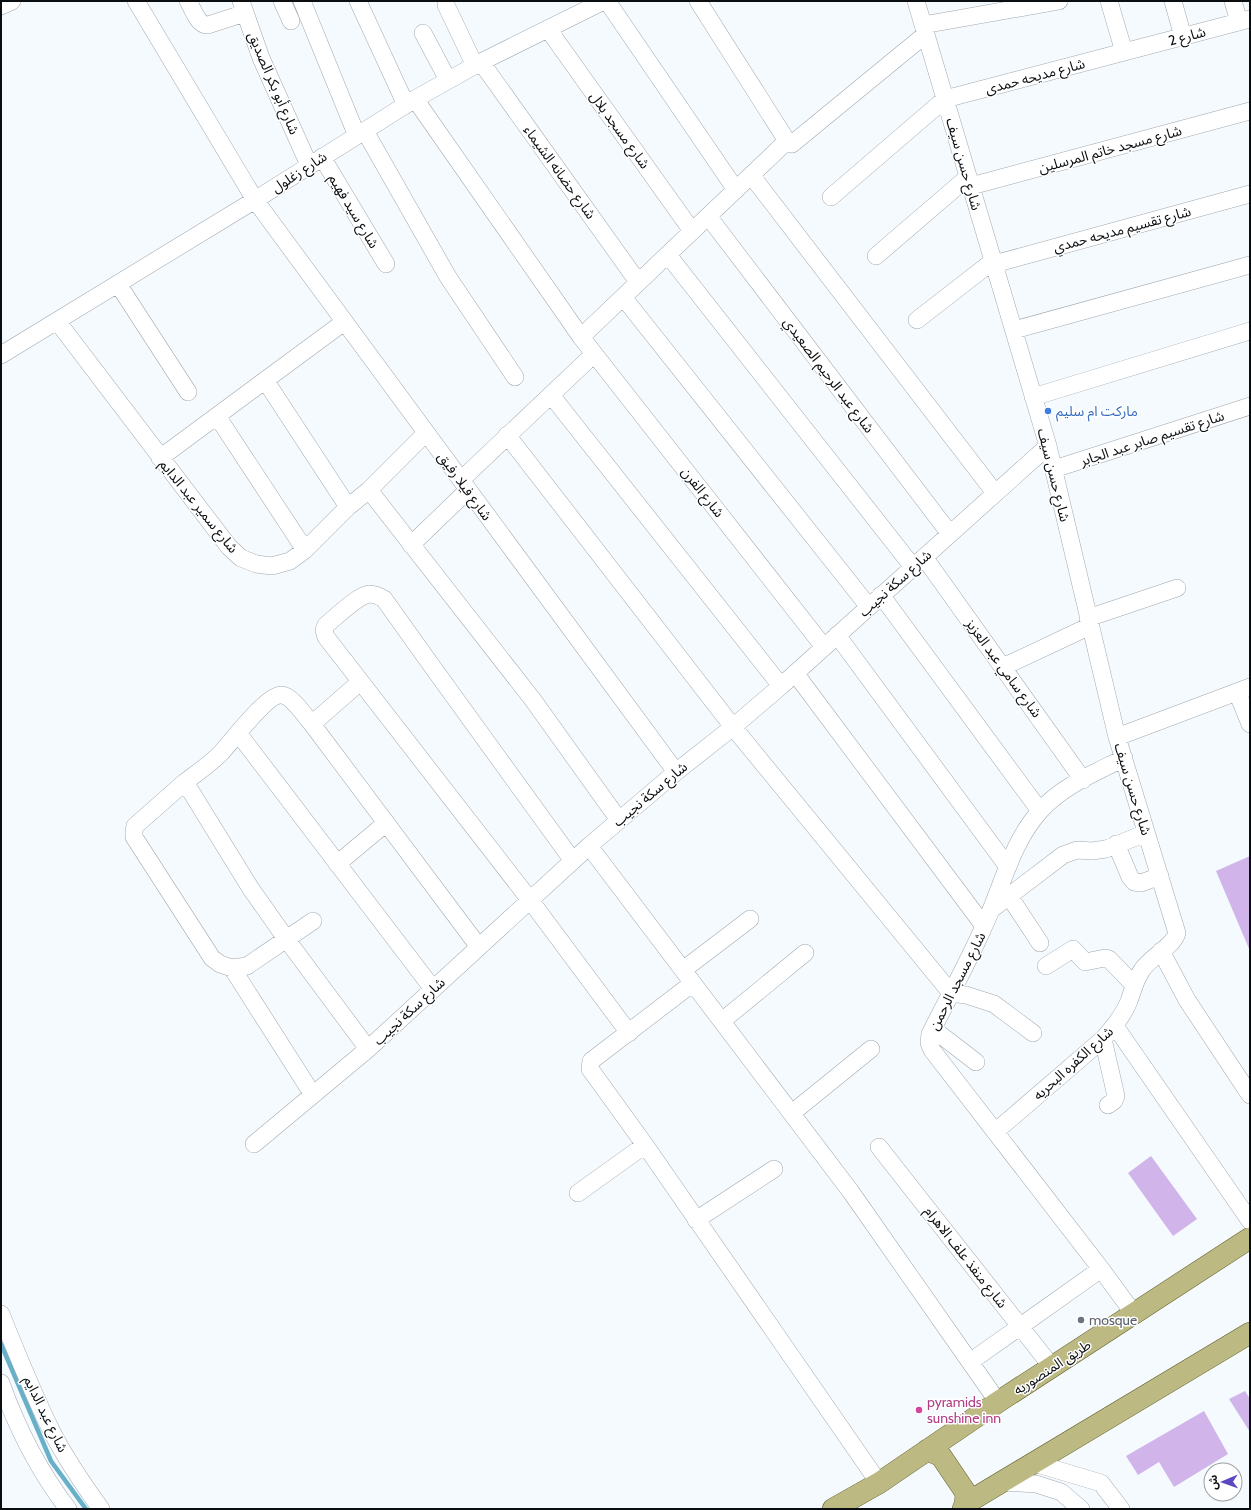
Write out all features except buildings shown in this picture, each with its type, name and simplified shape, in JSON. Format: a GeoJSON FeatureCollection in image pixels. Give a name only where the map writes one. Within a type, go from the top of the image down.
{"type":"FeatureCollection","features":[{"type":"Feature","properties":{"kind":"main road","name":"طريق المنصوريه"},"geometry":{"type":"LineString","coordinates":[[833,1509],[879,1482],[998,1402],[1250,1238]]}},
{"type":"Feature","properties":{"kind":"main road"},"geometry":{"type":"LineString","coordinates":[[964,1507],[1034,1463],[1250,1333]]}},
{"type":"Feature","properties":{"kind":"main road"},"geometry":{"type":"LineString","coordinates":[[927,1450],[941,1456],[964,1490],[966,1495],[964,1507]]}},
{"type":"Feature","properties":{"kind":"street"},"geometry":{"type":"LineString","coordinates":[[1,6],[12,1]]}},
{"type":"Feature","properties":{"kind":"street","name":"شارع فيلا رفيق"},"geometry":{"type":"LineString","coordinates":[[136,1],[255,200],[676,772]]}},
{"type":"Feature","properties":{"kind":"street"},"geometry":{"type":"LineString","coordinates":[[188,1],[200,23],[204,26],[243,7]]}},
{"type":"Feature","properties":{"kind":"street"},"geometry":{"type":"LineString","coordinates":[[282,1],[291,21]]}},
{"type":"Feature","properties":{"kind":"street"},"geometry":{"type":"LineString","coordinates":[[302,1],[361,133],[448,277],[515,377]]}},
{"type":"Feature","properties":{"kind":"street","name":"شارع الفرن"},"geometry":{"type":"LineString","coordinates":[[358,1],[410,102],[594,354],[824,647]]}},
{"type":"Feature","properties":{"kind":"street","name":"شارع زغلول"},"geometry":{"type":"LineString","coordinates":[[1,355],[255,200],[410,102],[478,64],[604,1]]}},
{"type":"Feature","properties":{"kind":"street"},"geometry":{"type":"LineString","coordinates":[[607,1],[736,190]]}},
{"type":"Feature","properties":{"kind":"street"},"geometry":{"type":"LineString","coordinates":[[698,1],[787,141],[792,144],[925,29],[1059,1]]}},
{"type":"Feature","properties":{"kind":"street","name":"شارع حسن سيف"},"geometry":{"type":"LineString","coordinates":[[916,1],[1048,446],[1089,622],[1118,737],[1176,928]]}},
{"type":"Feature","properties":{"kind":"street"},"geometry":{"type":"LineString","coordinates":[[1109,1],[1124,52]]}},
{"type":"Feature","properties":{"kind":"street"},"geometry":{"type":"LineString","coordinates":[[1173,1],[1183,37]]}},
{"type":"Feature","properties":{"kind":"street"},"geometry":{"type":"LineString","coordinates":[[1233,1],[1244,21]]}},
{"type":"Feature","properties":{"kind":"street","name":"شارع حضانه الشيماء"},"geometry":{"type":"LineString","coordinates":[[446,5],[478,64],[638,282]]}},
{"type":"Feature","properties":{"kind":"street","name":"شارع أبو بكر الصديق"},"geometry":{"type":"LineString","coordinates":[[243,7],[261,58],[315,161]]}},
{"type":"Feature","properties":{"kind":"street","name":"شارع 2"},"geometry":{"type":"LineString","coordinates":[[1124,52],[1244,21]]}},
{"type":"Feature","properties":{"kind":"street","name":"شارع مسجد بلال"},"geometry":{"type":"LineString","coordinates":[[548,29],[692,231]]}},
{"type":"Feature","properties":{"kind":"street"},"geometry":{"type":"LineString","coordinates":[[423,33],[448,80]]}},
{"type":"Feature","properties":{"kind":"street","name":"شارع مديحه حمدى"},"geometry":{"type":"LineString","coordinates":[[945,99],[1124,52]]}},
{"type":"Feature","properties":{"kind":"street"},"geometry":{"type":"LineString","coordinates":[[831,197],[945,99]]}},
{"type":"Feature","properties":{"kind":"street","name":"شارع مسجد خاتم المرسلين"},"geometry":{"type":"LineString","coordinates":[[970,182],[1250,111]]}},
{"type":"Feature","properties":{"kind":"street"},"geometry":{"type":"LineString","coordinates":[[582,337],[787,141]]}},
{"type":"Feature","properties":{"kind":"street","name":"شارع سيد فهيم"},"geometry":{"type":"LineString","coordinates":[[315,161],[386,264]]}},
{"type":"Feature","properties":{"kind":"street"},"geometry":{"type":"LineString","coordinates":[[751,175],[995,493]]}},
{"type":"Feature","properties":{"kind":"street"},"geometry":{"type":"LineString","coordinates":[[876,256],[970,182]]}},
{"type":"Feature","properties":{"kind":"street","name":"شارع تقسيم مديحه حمدي"},"geometry":{"type":"LineString","coordinates":[[994,263],[1250,194]]}},
{"type":"Feature","properties":{"kind":"street","name":"شارع عبد الرحيم الصعيدي"},"geometry":{"type":"LineString","coordinates":[[708,216],[950,534]]}},
{"type":"Feature","properties":{"kind":"street","name":"شارع سامي عبد العزيز"},"geometry":{"type":"LineString","coordinates":[[668,255],[1003,667],[1083,780]]}},
{"type":"Feature","properties":{"kind":"street"},"geometry":{"type":"LineString","coordinates":[[917,320],[994,263]]}},
{"type":"Feature","properties":{"kind":"street"},"geometry":{"type":"LineString","coordinates":[[1014,330],[1250,265]]}},
{"type":"Feature","properties":{"kind":"street"},"geometry":{"type":"LineString","coordinates":[[118,284],[188,392]]}},
{"type":"Feature","properties":{"kind":"street"},"geometry":{"type":"LineString","coordinates":[[623,297],[869,607]]}},
{"type":"Feature","properties":{"kind":"street","name":"شارع سمير عبد الدايم"},"geometry":{"type":"LineString","coordinates":[[57,321],[229,547],[241,558],[256,564],[272,566],[290,562],[305,550],[348,507],[369,490],[426,433]]}},
{"type":"Feature","properties":{"kind":"street"},"geometry":{"type":"LineString","coordinates":[[160,458],[344,322]]}},
{"type":"Feature","properties":{"kind":"street"},"geometry":{"type":"LineString","coordinates":[[1033,397],[1250,331]]}},
{"type":"Feature","properties":{"kind":"street"},"geometry":{"type":"LineString","coordinates":[[411,545],[507,436],[594,354]]}},
{"type":"Feature","properties":{"kind":"street"},"geometry":{"type":"LineString","coordinates":[[265,380],[348,507]]}},
{"type":"Feature","properties":{"kind":"street"},"geometry":{"type":"LineString","coordinates":[[551,395],[781,686]]}},
{"type":"Feature","properties":{"kind":"street","name":"شارع تقسيم صابر عبد الجابر"},"geometry":{"type":"LineString","coordinates":[[1054,469],[1250,406]]}},
{"type":"Feature","properties":{"kind":"street"},"geometry":{"type":"LineString","coordinates":[[217,416],[305,550]]}},
{"type":"Feature","properties":{"kind":"street"},"geometry":{"type":"LineString","coordinates":[[507,436],[733,727],[951,993],[966,995],[994,1004],[1034,1033]]}},
{"type":"Feature","properties":{"kind":"street","name":"شارع سكة نجيب"},"geometry":{"type":"LineString","coordinates":[[254,1144],[368,1049],[619,820],[781,686],[1048,446]]}},
{"type":"Feature","properties":{"kind":"street"},"geometry":{"type":"LineString","coordinates":[[369,490],[532,700],[619,820]]}},
{"type":"Feature","properties":{"kind":"street"},"geometry":{"type":"LineString","coordinates":[[1003,667],[1089,622],[1177,588]]}},
{"type":"Feature","properties":{"kind":"street"},"geometry":{"type":"LineString","coordinates":[[573,861],[384,599],[377,595],[369,594],[361,597],[326,625],[324,630],[326,637],[530,900],[629,1033]]}},
{"type":"Feature","properties":{"kind":"street"},"geometry":{"type":"LineString","coordinates":[[882,595],[1040,811]]}},
{"type":"Feature","properties":{"kind":"street"},"geometry":{"type":"LineString","coordinates":[[837,636],[1008,867]]}},
{"type":"Feature","properties":{"kind":"street"},"geometry":{"type":"LineString","coordinates":[[795,673],[984,926]]}},
{"type":"Feature","properties":{"kind":"street"},"geometry":{"type":"LineString","coordinates":[[312,724],[360,682]]}},
{"type":"Feature","properties":{"kind":"street"},"geometry":{"type":"LineString","coordinates":[[1118,737],[1243,690],[1250,724]]}},
{"type":"Feature","properties":{"kind":"street"},"geometry":{"type":"LineString","coordinates":[[313,921],[247,966],[232,968],[220,964],[212,958],[134,837],[136,826],[185,782],[220,754],[253,716],[274,696],[277,695],[283,695],[289,698],[312,724],[385,824],[479,947]]}},
{"type":"Feature","properties":{"kind":"street"},"geometry":{"type":"LineString","coordinates":[[238,733],[433,989]]}},
{"type":"Feature","properties":{"kind":"street","name":"شارع مسجد الرحمن"},"geometry":{"type":"LineString","coordinates":[[1124,758],[1067,788],[1052,798],[1028,826],[1019,842],[984,926],[933,1029],[929,1042],[932,1050],[1134,1314]]}},
{"type":"Feature","properties":{"kind":"street"},"geometry":{"type":"LineString","coordinates":[[185,782],[251,889],[368,1049]]}},
{"type":"Feature","properties":{"kind":"street"},"geometry":{"type":"LineString","coordinates":[[337,864],[385,824]]}},
{"type":"Feature","properties":{"kind":"street"},"geometry":{"type":"LineString","coordinates":[[991,909],[1063,855],[1078,850],[1099,850],[1146,833]]}},
{"type":"Feature","properties":{"kind":"street"},"geometry":{"type":"LineString","coordinates":[[1116,844],[1130,877],[1134,882],[1141,883],[1160,876]]}},
{"type":"Feature","properties":{"kind":"street"},"geometry":{"type":"LineString","coordinates":[[590,846],[851,1192],[998,1402]]}},
{"type":"Feature","properties":{"kind":"street"},"geometry":{"type":"LineString","coordinates":[[1009,896],[1040,943]]}},
{"type":"Feature","properties":{"kind":"street"},"geometry":{"type":"LineString","coordinates":[[750,919],[629,1033],[591,1061],[590,1069],[645,1145],[879,1482]]}},
{"type":"Feature","properties":{"kind":"street","name":"شارع الكفره البحريه"},"geometry":{"type":"LineString","coordinates":[[994,1132],[1103,1039],[1115,1026],[1128,1002],[1142,969],[1173,942],[1176,938],[1176,928]]}},
{"type":"Feature","properties":{"kind":"street"},"geometry":{"type":"LineString","coordinates":[[1046,966],[1073,949],[1085,962],[1105,958],[1109,959],[1134,985]]}},
{"type":"Feature","properties":{"kind":"street"},"geometry":{"type":"LineString","coordinates":[[1161,951],[1187,1000],[1250,1095]]}},
{"type":"Feature","properties":{"kind":"street"},"geometry":{"type":"LineString","coordinates":[[722,1021],[805,953]]}},
{"type":"Feature","properties":{"kind":"street"},"geometry":{"type":"LineString","coordinates":[[232,968],[313,1095]]}},
{"type":"Feature","properties":{"kind":"street"},"geometry":{"type":"LineString","coordinates":[[1115,1026],[1250,1221]]}},
{"type":"Feature","properties":{"kind":"street"},"geometry":{"type":"LineString","coordinates":[[933,1029],[976,1062]]}},
{"type":"Feature","properties":{"kind":"street"},"geometry":{"type":"LineString","coordinates":[[1103,1039],[1116,1096],[1108,1105]]}},
{"type":"Feature","properties":{"kind":"street"},"geometry":{"type":"LineString","coordinates":[[792,1113],[871,1049]]}},
{"type":"Feature","properties":{"kind":"street"},"geometry":{"type":"LineString","coordinates":[[578,1193],[645,1145]]}},
{"type":"Feature","properties":{"kind":"street","name":"شارع منفذ علف الاهرام"},"geometry":{"type":"LineString","coordinates":[[879,1147],[1052,1367]]}},
{"type":"Feature","properties":{"kind":"street"},"geometry":{"type":"LineString","coordinates":[[696,1220],[774,1170]]}},
{"type":"Feature","properties":{"kind":"street"},"geometry":{"type":"LineString","coordinates":[[970,1362],[1101,1269]]}},
{"type":"Feature","properties":{"kind":"street","name":"شارع عبد الدايم"},"geometry":{"type":"LineString","coordinates":[[1,1314],[34,1394],[53,1433],[82,1482],[101,1509]]}},
{"type":"Feature","properties":{"kind":"street","name":"شارع عبد الدايم"},"geometry":{"type":"LineString","coordinates":[[1,1383],[20,1429],[47,1479],[68,1509]]}},
{"type":"Feature","properties":{"kind":"street"},"geometry":{"type":"LineString","coordinates":[[1034,1463],[1101,1483],[1121,1509]]}},
{"type":"Feature","properties":{"kind":"street"},"geometry":{"type":"LineString","coordinates":[[47,1479],[72,1466]]}},
{"type":"Feature","properties":{"kind":"street"},"geometry":{"type":"LineString","coordinates":[[1003,1482],[1036,1484],[1061,1492],[1081,1509]]}},
{"type":"Feature","properties":{"kind":"waterway"},"geometry":{"type":"LineString","coordinates":[[1,1344],[51,1461],[86,1509]]}},
{"type":"Feature","properties":{"kind":"place","name":"ماركت ام سليم"},"geometry":{"type":"Point","coordinates":[1048,411]}},
{"type":"Feature","properties":{"kind":"place","name":"mosque"},"geometry":{"type":"Point","coordinates":[1081,1320]}},
{"type":"Feature","properties":{"kind":"place","name":"pyramids sunshine inn"},"geometry":{"type":"Point","coordinates":[919,1410]}}]}
